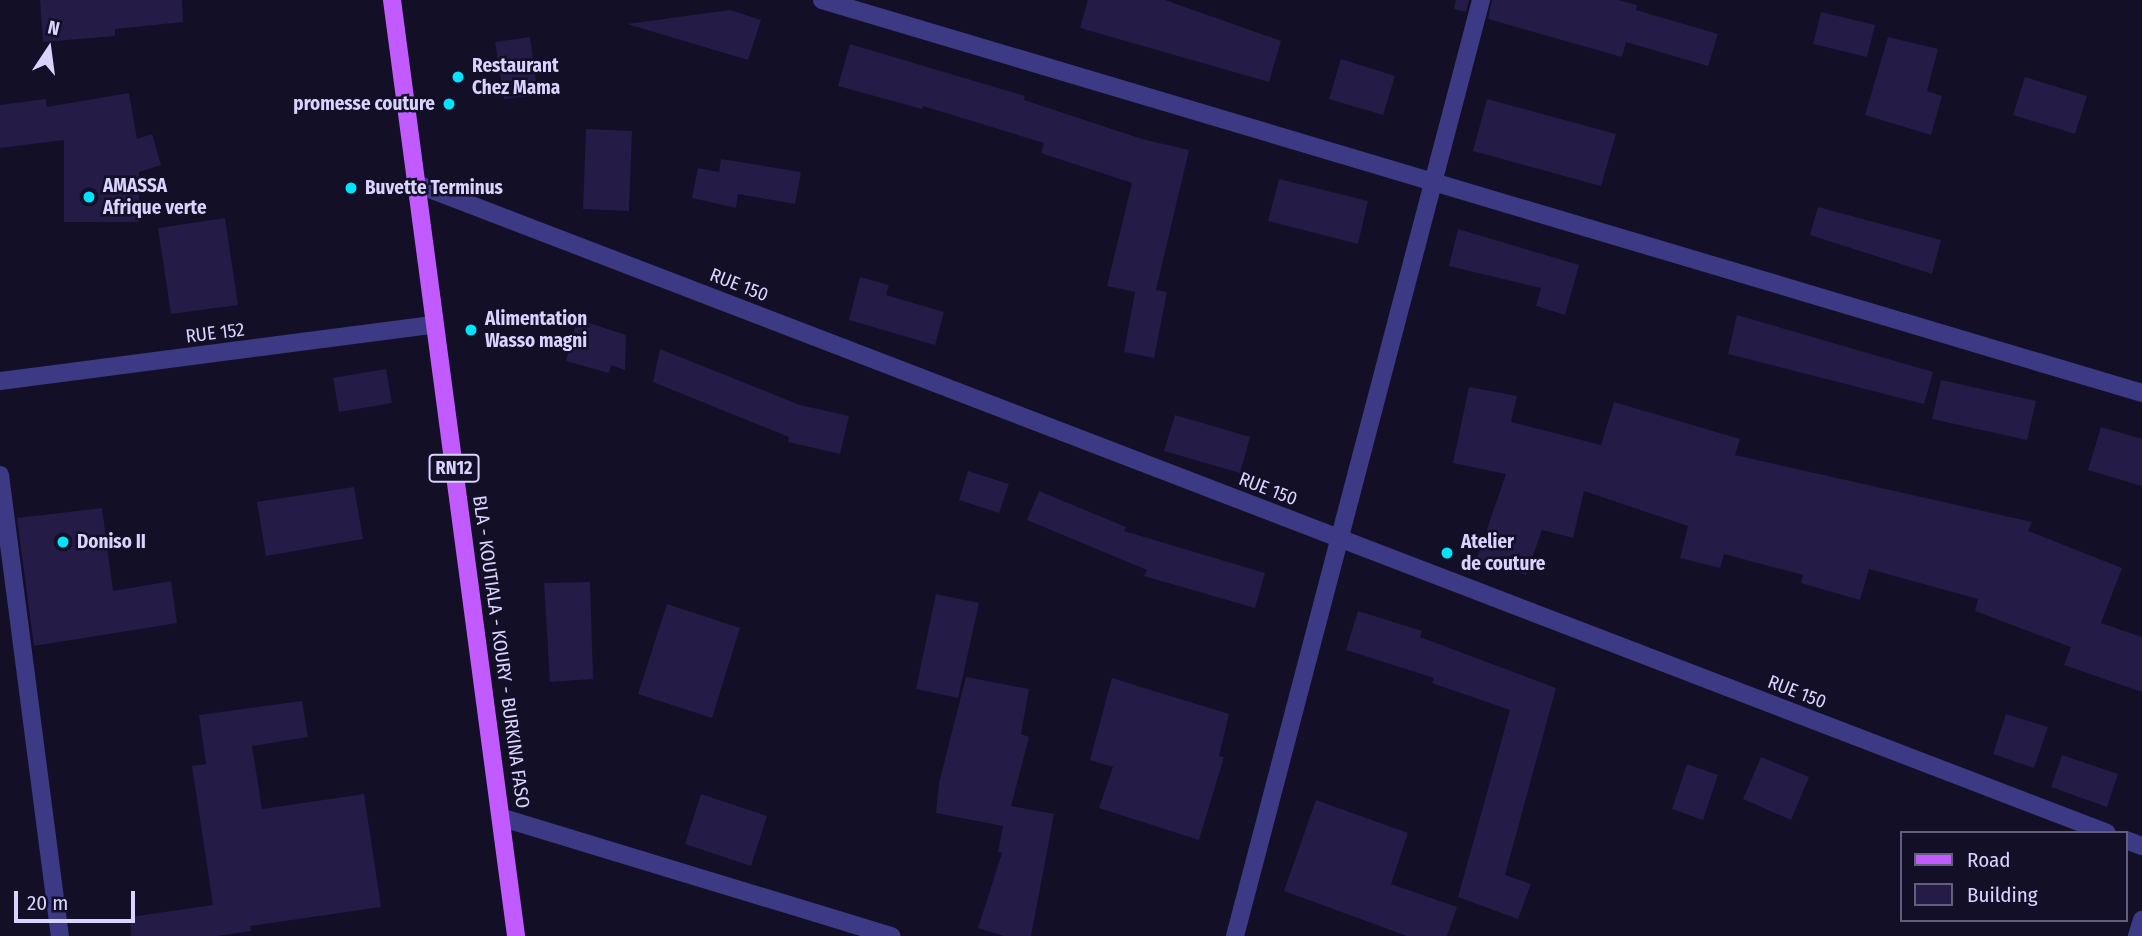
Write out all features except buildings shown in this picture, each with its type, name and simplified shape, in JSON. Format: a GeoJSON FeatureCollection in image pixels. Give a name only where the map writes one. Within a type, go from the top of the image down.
{"type":"FeatureCollection","features":[{"type":"Feature","properties":{"kind":"main road","name":"BLA - KOUTIALA - KOURY - BURKINA FASO"},"geometry":{"type":"LineString","coordinates":[[391,0],[503,817],[516,936]]}},
{"type":"Feature","properties":{"kind":"street"},"geometry":{"type":"LineString","coordinates":[[822,0],[2142,393]]}},
{"type":"Feature","properties":{"kind":"street"},"geometry":{"type":"LineString","coordinates":[[1235,936],[1481,0]]}},
{"type":"Feature","properties":{"kind":"street","name":"RUE 150"},"geometry":{"type":"LineString","coordinates":[[414,183],[2102,831]]}},
{"type":"Feature","properties":{"kind":"street","name":"RUE 152"},"geometry":{"type":"LineString","coordinates":[[0,381],[435,326]]}},
{"type":"Feature","properties":{"kind":"street"},"geometry":{"type":"LineString","coordinates":[[0,475],[60,936]]}},
{"type":"Feature","properties":{"kind":"street"},"geometry":{"type":"LineString","coordinates":[[503,817],[891,936]]}},
{"type":"Feature","properties":{"kind":"street"},"geometry":{"type":"LineString","coordinates":[[2137,936],[2142,920]]}},
{"type":"Feature","properties":{"kind":"place","name":"Restaurant Chez Mama"},"geometry":{"type":"Point","coordinates":[458,77]}},
{"type":"Feature","properties":{"kind":"place","name":"promesse couture"},"geometry":{"type":"Point","coordinates":[449,104]}},
{"type":"Feature","properties":{"kind":"place","name":"Buvette Terminus"},"geometry":{"type":"Point","coordinates":[351,188]}},
{"type":"Feature","properties":{"kind":"place","name":"AMASSA Afrique verte"},"geometry":{"type":"Point","coordinates":[89,197]}},
{"type":"Feature","properties":{"kind":"place","name":"Alimentation Wasso magni"},"geometry":{"type":"Point","coordinates":[471,330]}},
{"type":"Feature","properties":{"kind":"place","name":"Doniso II"},"geometry":{"type":"Point","coordinates":[63,542]}},
{"type":"Feature","properties":{"kind":"place","name":"Atelier de couture"},"geometry":{"type":"Point","coordinates":[1447,553]}}]}
